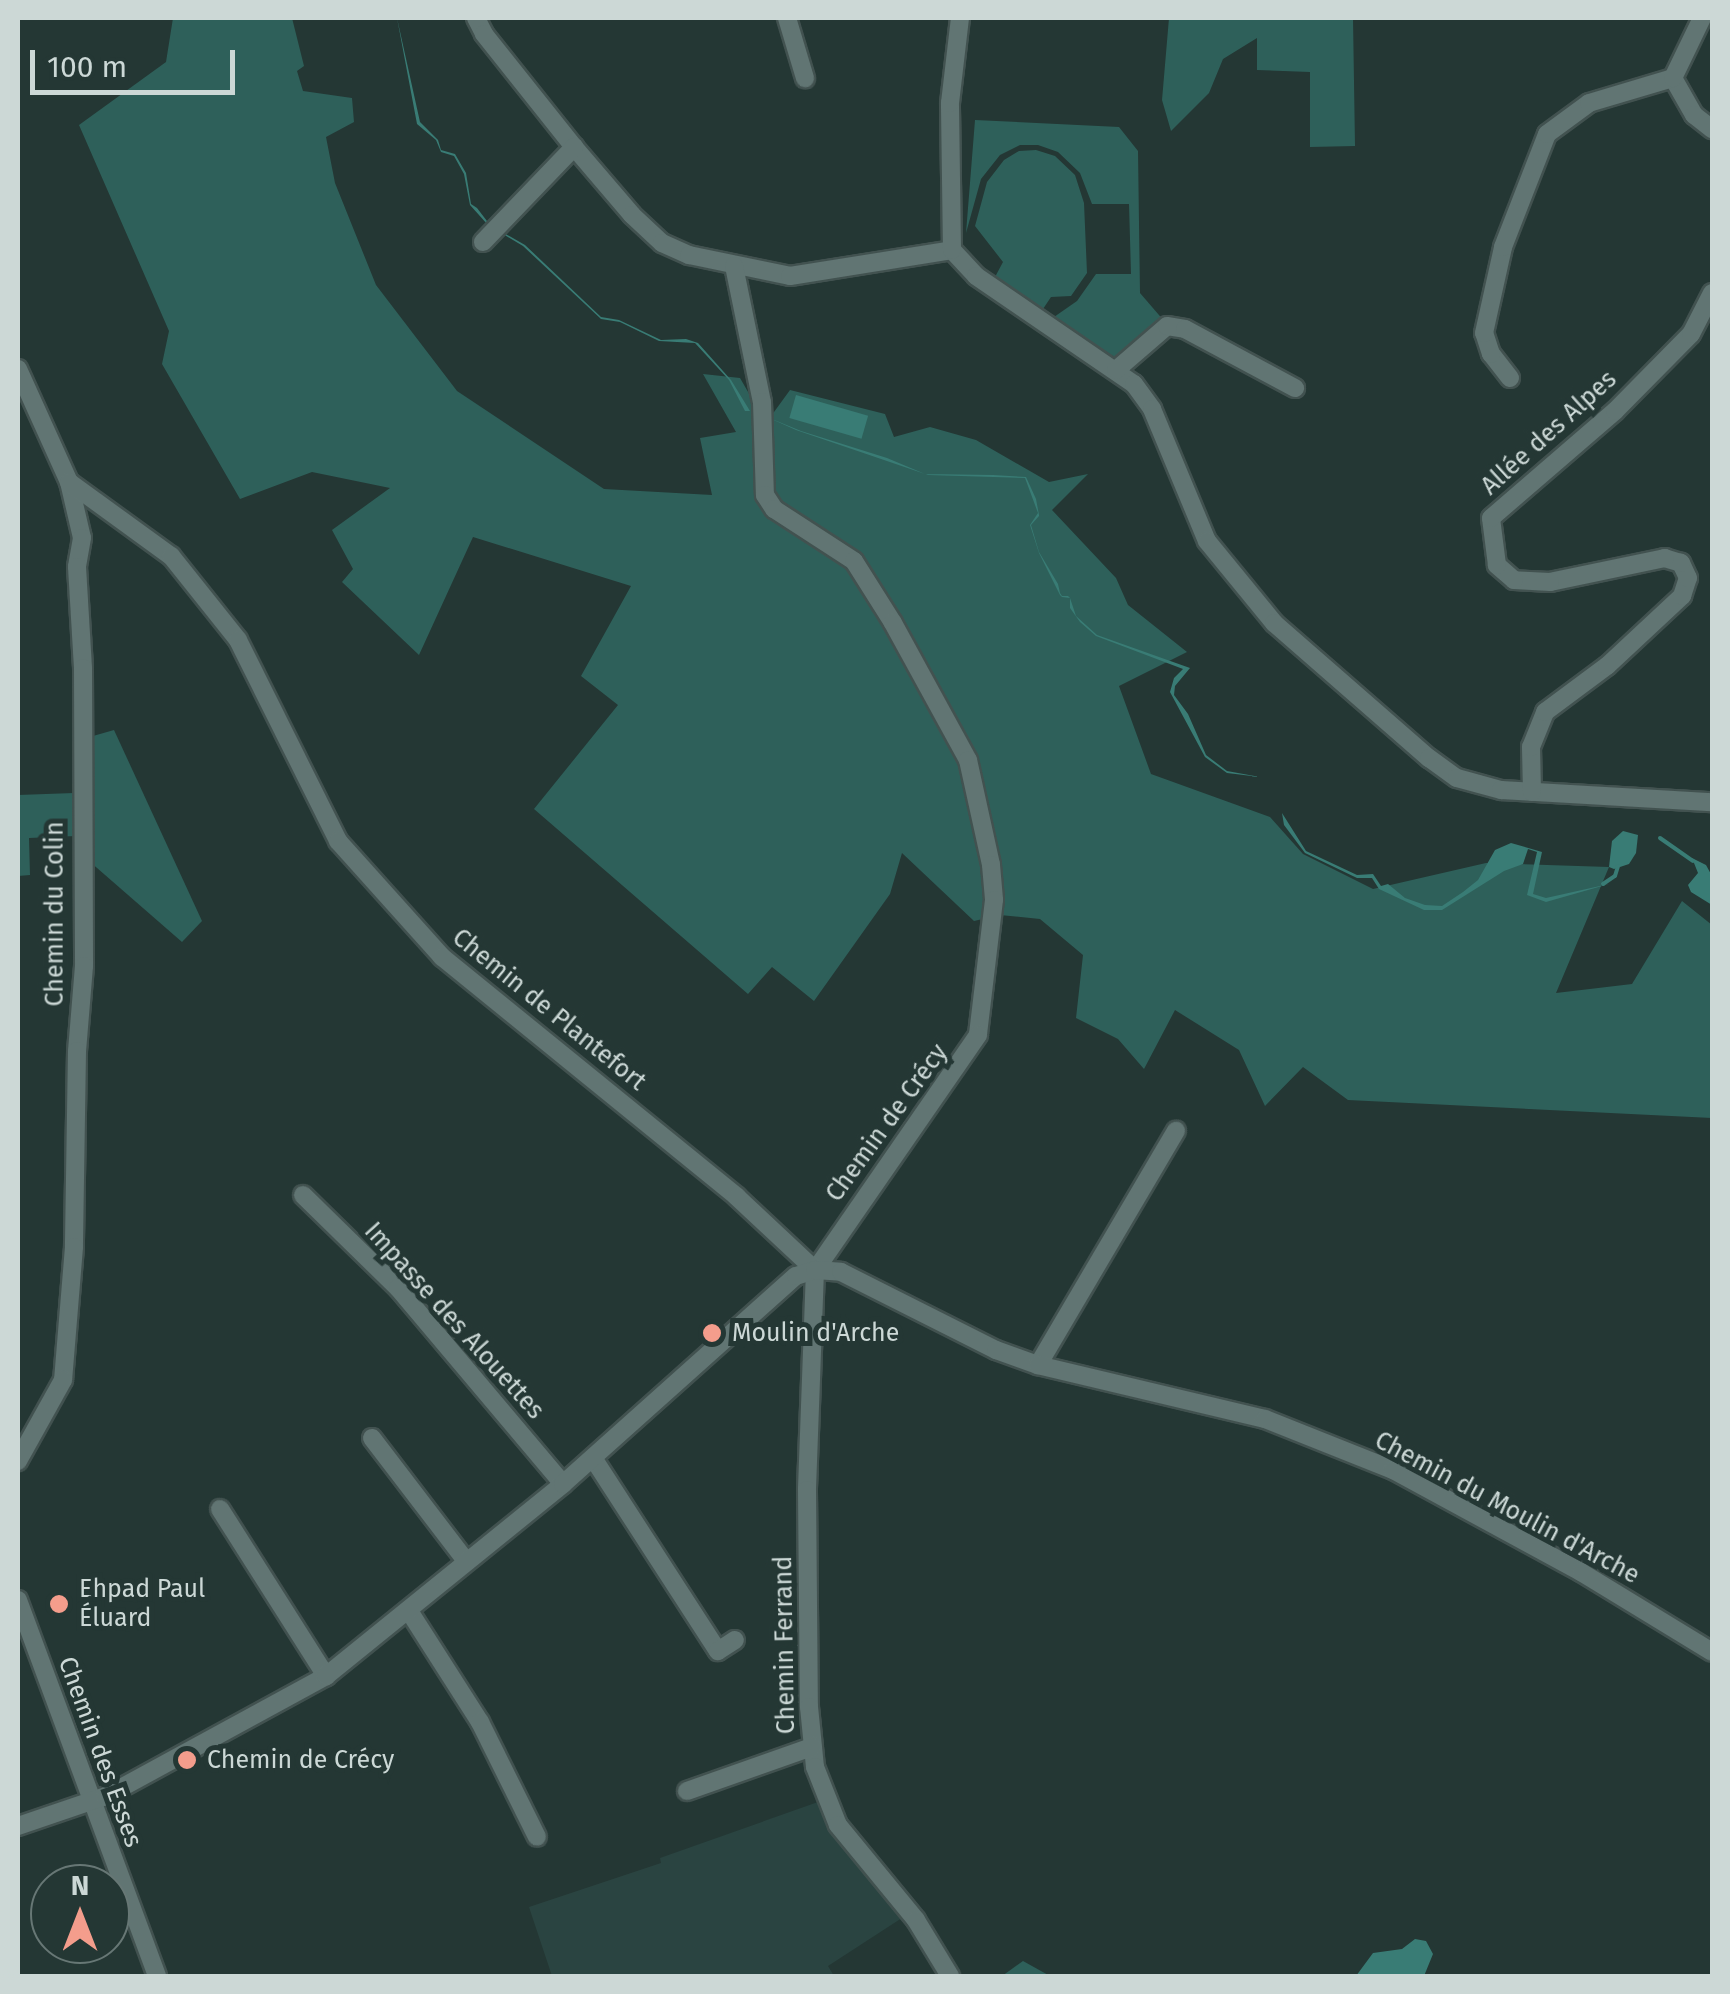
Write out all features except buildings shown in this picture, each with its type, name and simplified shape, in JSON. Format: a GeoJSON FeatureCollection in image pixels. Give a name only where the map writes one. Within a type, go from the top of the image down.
{"type":"FeatureCollection","features":[{"type":"Feature","properties":{"kind":"street"},"geometry":{"type":"LineString","coordinates":[[476,18],[484,34],[574,148],[662,244],[734,266],[790,276],[952,250]]}},
{"type":"Feature","properties":{"kind":"street"},"geometry":{"type":"LineString","coordinates":[[787,18],[805,78]]}},
{"type":"Feature","properties":{"kind":"street"},"geometry":{"type":"LineString","coordinates":[[960,18],[950,103],[952,250],[976,276],[1134,384],[1152,408],[1207,541],[1274,624],[1428,758],[1458,778],[1490,788],[1532,792],[1712,802]]}},
{"type":"Feature","properties":{"kind":"street"},"geometry":{"type":"LineString","coordinates":[[1510,378],[1491,354],[1484,333],[1503,247],[1546,134],[1588,103],[1674,78],[1702,18]]}},
{"type":"Feature","properties":{"kind":"street"},"geometry":{"type":"LineString","coordinates":[[1674,78],[1694,115],[1712,129]]}},
{"type":"Feature","properties":{"kind":"street"},"geometry":{"type":"LineString","coordinates":[[490,233],[574,148]]}},
{"type":"Feature","properties":{"kind":"street","name":"Chemin de Crécy"},"geometry":{"type":"LineString","coordinates":[[18,1826],[92,1802],[326,1676],[409,1611],[563,1484],[796,1276],[815,1270],[831,1241],[968,1054],[982,1017],[994,900],[991,865],[968,760],[854,561],[774,509],[766,496],[760,432],[762,402],[734,266]]}},
{"type":"Feature","properties":{"kind":"street","name":"Allée des Alpes"},"geometry":{"type":"LineString","coordinates":[[1532,792],[1532,747],[1545,712],[1607,666],[1682,596],[1688,578],[1681,563],[1666,558],[1550,582],[1514,580],[1497,565],[1491,518],[1615,411],[1690,334],[1712,293]]}},
{"type":"Feature","properties":{"kind":"street"},"geometry":{"type":"LineString","coordinates":[[1116,370],[1167,326],[1185,329],[1295,388]]}},
{"type":"Feature","properties":{"kind":"street","name":"Chemin du Colin"},"geometry":{"type":"LineString","coordinates":[[18,368],[68,482],[82,538],[77,568],[83,668],[84,966],[77,1051],[74,1246],[63,1380],[18,1461]]}},
{"type":"Feature","properties":{"kind":"street","name":"Chemin de Plantefort"},"geometry":{"type":"LineString","coordinates":[[68,482],[170,556],[238,640],[338,840],[442,958],[737,1196],[815,1270]]}},
{"type":"Feature","properties":{"kind":"street"},"geometry":{"type":"LineString","coordinates":[[1038,1365],[1176,1131]]}},
{"type":"Feature","properties":{"kind":"street","name":"Impasse des Alouettes"},"geometry":{"type":"LineString","coordinates":[[302,1194],[398,1288],[563,1484]]}},
{"type":"Feature","properties":{"kind":"street","name":"Chemin du Moulin d'Arche"},"geometry":{"type":"LineString","coordinates":[[815,1270],[841,1272],[996,1350],[1038,1365],[1266,1419],[1393,1470],[1581,1572],[1712,1652]]}},
{"type":"Feature","properties":{"kind":"street","name":"Chemin Ferrand"},"geometry":{"type":"LineString","coordinates":[[815,1270],[807,1490],[812,1746],[820,1785],[838,1825],[916,1920],[950,1976]]}},
{"type":"Feature","properties":{"kind":"street"},"geometry":{"type":"LineString","coordinates":[[372,1438],[466,1561]]}},
{"type":"Feature","properties":{"kind":"street"},"geometry":{"type":"LineString","coordinates":[[592,1458],[718,1651],[734,1640]]}},
{"type":"Feature","properties":{"kind":"street"},"geometry":{"type":"LineString","coordinates":[[220,1510],[326,1676]]}},
{"type":"Feature","properties":{"kind":"street","name":"Chemin des Esses"},"geometry":{"type":"LineString","coordinates":[[18,1600],[157,1976]]}},
{"type":"Feature","properties":{"kind":"street"},"geometry":{"type":"LineString","coordinates":[[409,1611],[480,1722],[537,1837]]}},
{"type":"Feature","properties":{"kind":"street"},"geometry":{"type":"LineString","coordinates":[[687,1791],[812,1746]]}},
{"type":"Feature","properties":{"kind":"shaded area"},"geometry":{"type":"Polygon","coordinates":[[[173,18],[292,18],[304,66],[297,71],[303,91],[352,98],[354,122],[326,137],[335,183],[376,285],[457,391],[604,489],[712,495],[700,438],[736,432],[703,374],[740,378],[766,423],[790,390],[885,414],[894,437],[930,427],[976,440],[1049,482],[1088,474],[1052,510],[1116,578],[1128,605],[1187,652],[1119,686],[1151,774],[1270,817],[1303,854],[1373,889],[1486,863],[1609,867],[1556,993],[1632,984],[1682,901],[1712,925],[1712,1118],[1348,1100],[1303,1067],[1265,1106],[1239,1050],[1175,1010],[1144,1069],[1118,1039],[1076,1018],[1083,955],[1040,919],[1000,915],[974,921],[902,853],[890,894],[814,1001],[772,967],[748,994],[534,809],[618,705],[581,676],[631,586],[473,537],[419,655],[342,582],[353,569],[332,530],[390,488],[312,472],[240,499],[162,364],[169,331],[79,125],[166,62],[173,18]]]}},
{"type":"Feature","properties":{"kind":"shaded area"},"geometry":{"type":"Polygon","coordinates":[[[397,18],[420,122],[438,140],[441,150],[455,154],[466,173],[471,204],[490,225],[525,245],[601,317],[619,320],[661,340],[686,339],[698,343],[731,380],[750,411],[745,411],[729,380],[695,343],[659,341],[620,322],[601,319],[523,246],[488,225],[470,205],[464,174],[454,156],[441,152],[436,140],[417,124],[397,18]]]}},
{"type":"Feature","properties":{"kind":"shaded area"},"geometry":{"type":"Polygon","coordinates":[[[1169,18],[1353,18],[1355,146],[1310,147],[1310,72],[1257,70],[1257,38],[1223,59],[1209,93],[1171,131],[1162,100],[1169,18]]]}},
{"type":"Feature","properties":{"kind":"shaded area"},"geometry":{"type":"Polygon","coordinates":[[[975,120],[1119,127],[1138,151],[1140,293],[1165,322],[1119,360],[1054,317],[1077,301],[1096,274],[1131,274],[1129,204],[1092,204],[1080,173],[1058,152],[1038,145],[1020,145],[1000,155],[981,179],[966,233],[975,120]]]}},
{"type":"Feature","properties":{"kind":"shaded area"},"geometry":{"type":"Polygon","coordinates":[[[1036,150],[1055,156],[1075,175],[1084,203],[1087,273],[1071,296],[1051,297],[1043,309],[995,277],[1003,262],[975,226],[987,182],[1004,160],[1019,151],[1036,150]]]}},
{"type":"Feature","properties":{"kind":"shaded area"},"geometry":{"type":"Polygon","coordinates":[[[796,395],[868,416],[861,439],[789,418],[796,395]]]}},
{"type":"Feature","properties":{"kind":"shaded area"},"geometry":{"type":"Polygon","coordinates":[[[767,417],[887,458],[925,474],[796,430],[767,417]]]}},
{"type":"Feature","properties":{"kind":"shaded area"},"geometry":{"type":"Polygon","coordinates":[[[925,474],[1026,477],[1039,515],[1031,525],[1039,552],[1062,596],[1070,598],[1062,597],[1060,595],[1039,553],[1030,525],[1038,513],[1025,478],[925,474]]]}},
{"type":"Feature","properties":{"kind":"shaded area"},"geometry":{"type":"Polygon","coordinates":[[[1070,598],[1076,616],[1097,635],[1190,668],[1175,686],[1174,695],[1188,714],[1206,755],[1227,771],[1260,777],[1227,773],[1205,757],[1170,692],[1174,678],[1183,669],[1096,636],[1080,622],[1070,608],[1070,598]]]}},
{"type":"Feature","properties":{"kind":"shaded area"},"geometry":{"type":"Polygon","coordinates":[[[114,730],[202,921],[182,942],[89,861],[86,738],[114,730]]]}},
{"type":"Feature","properties":{"kind":"shaded area"},"geometry":{"type":"Polygon","coordinates":[[[74,793],[76,836],[29,838],[30,875],[18,876],[18,795],[74,793]]]}},
{"type":"Feature","properties":{"kind":"shaded area"},"geometry":{"type":"Polygon","coordinates":[[[1282,813],[1306,851],[1357,875],[1373,874],[1381,886],[1388,884],[1405,898],[1425,905],[1442,906],[1463,892],[1478,880],[1495,850],[1511,843],[1542,852],[1533,894],[1546,898],[1609,884],[1546,902],[1527,895],[1537,852],[1528,849],[1523,864],[1504,871],[1442,910],[1424,910],[1379,889],[1372,878],[1357,878],[1305,853],[1284,825],[1282,813]]]}},
{"type":"Feature","properties":{"kind":"shaded area"},"geometry":{"type":"Polygon","coordinates":[[[1623,831],[1638,835],[1636,853],[1629,864],[1614,869],[1609,867],[1612,841],[1623,831]]]}},
{"type":"Feature","properties":{"kind":"shaded area"},"geometry":{"type":"Polygon","coordinates":[[[1692,858],[1706,865],[1712,876],[1712,905],[1691,892],[1688,885],[1698,873],[1692,858]]]}},
{"type":"Feature","properties":{"kind":"shaded area"},"geometry":{"type":"Polygon","coordinates":[[[818,1802],[827,1823],[905,1916],[828,1966],[834,1976],[552,1976],[529,1907],[661,1863],[660,1858],[818,1802]]]}},
{"type":"Feature","properties":{"kind":"shaded area"},"geometry":{"type":"Polygon","coordinates":[[[1415,1939],[1426,1941],[1433,1954],[1424,1976],[1356,1976],[1373,1953],[1402,1949],[1415,1939]]]}},
{"type":"Feature","properties":{"kind":"shaded area"},"geometry":{"type":"Polygon","coordinates":[[[1023,1961],[1050,1976],[1002,1976],[1023,1961]]]}},
{"type":"Feature","properties":{"kind":"waterway"},"geometry":{"type":"LineString","coordinates":[[1660,838],[1693,861]]}},
{"type":"Feature","properties":{"kind":"waterway"},"geometry":{"type":"LineString","coordinates":[[1603,884],[1615,876],[1618,866]]}},
{"type":"Feature","properties":{"kind":"place","name":"Moulin d'Arche"},"geometry":{"type":"Point","coordinates":[712,1333]}},
{"type":"Feature","properties":{"kind":"place","name":"Ehpad Paul Éluard"},"geometry":{"type":"Point","coordinates":[59,1604]}},
{"type":"Feature","properties":{"kind":"place","name":"Chemin de Crécy"},"geometry":{"type":"Point","coordinates":[187,1760]}}]}
